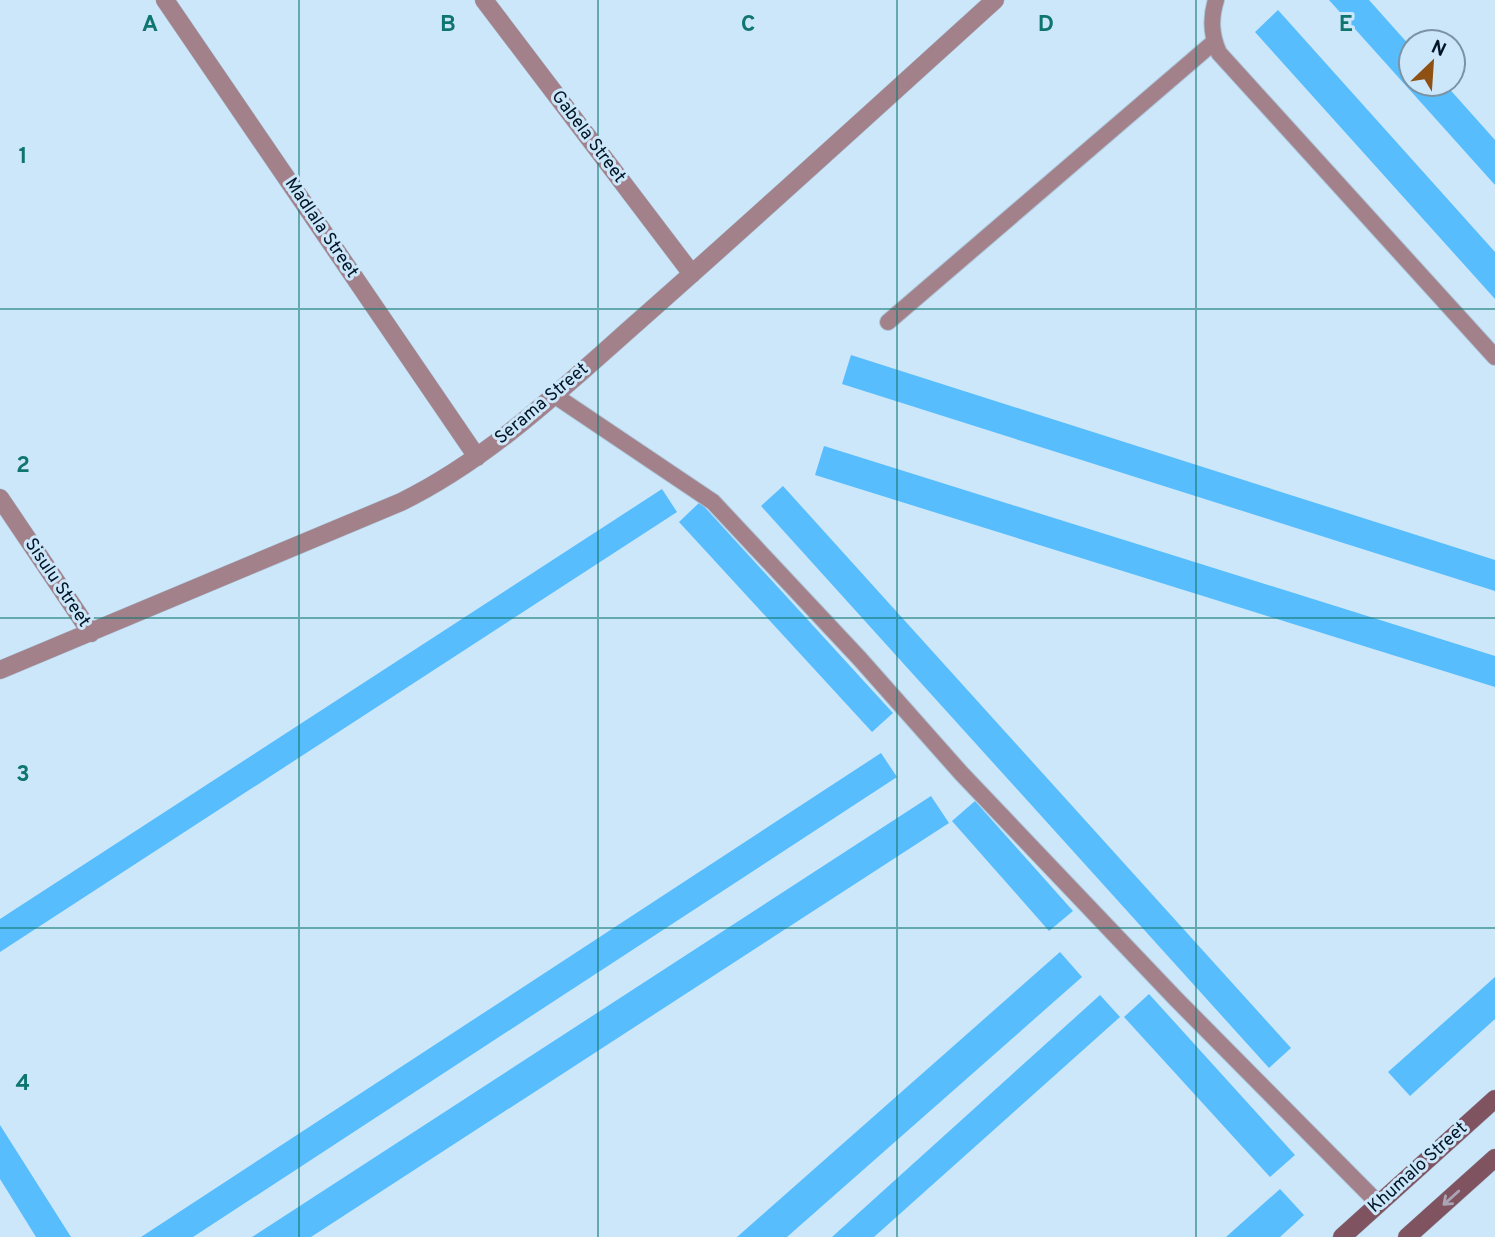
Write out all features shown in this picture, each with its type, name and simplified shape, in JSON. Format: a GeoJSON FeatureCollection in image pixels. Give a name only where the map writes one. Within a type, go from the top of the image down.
{"type":"FeatureCollection","features":[{"type":"Feature","properties":{"kind":"street","name":"Madlala Street"},"geometry":{"type":"LineString","coordinates":[[165,0],[478,457]]}},
{"type":"Feature","properties":{"kind":"street","name":"Gabela Street"},"geometry":{"type":"LineString","coordinates":[[484,0],[692,274]]}},
{"type":"Feature","properties":{"kind":"street","name":"Serama Street"},"geometry":{"type":"LineString","coordinates":[[0,670],[401,502],[431,487],[478,457],[554,395],[692,274],[995,0]]}},
{"type":"Feature","properties":{"kind":"street","name":"Sisulu Street"},"geometry":{"type":"LineString","coordinates":[[0,498],[91,633]]}},
{"type":"Feature","properties":{"kind":"street","name":"Khumalo Street"},"geometry":{"type":"LineString","coordinates":[[1342,1237],[1495,1099]]}},
{"type":"Feature","properties":{"kind":"street"},"geometry":{"type":"LineString","coordinates":[[1407,1237],[1495,1158]]}},
{"type":"Feature","properties":{"kind":"lane"},"geometry":{"type":"LineString","coordinates":[[1216,0],[1212,13],[1214,41],[1219,53],[1495,357]]}},
{"type":"Feature","properties":{"kind":"lane"},"geometry":{"type":"LineString","coordinates":[[888,322],[1214,41]]}},
{"type":"Feature","properties":{"kind":"lane"},"geometry":{"type":"LineString","coordinates":[[554,395],[713,502],[860,659],[980,793],[1177,1000],[1379,1204]]}},
{"type":"Feature","properties":{"kind":"building"},"geometry":{"type":"Polygon","coordinates":[[[1329,0],[1369,0],[1397,31],[1397,76],[1329,0]]]}},
{"type":"Feature","properties":{"kind":"building"},"geometry":{"type":"Polygon","coordinates":[[[1278,10],[1495,252],[1495,299],[1255,32],[1278,10]]]}},
{"type":"Feature","properties":{"kind":"building"},"geometry":{"type":"Polygon","coordinates":[[[1417,98],[1458,98],[1495,140],[1495,185],[1417,98]]]}},
{"type":"Feature","properties":{"kind":"building"},"geometry":{"type":"Polygon","coordinates":[[[851,355],[1495,560],[1495,591],[842,384],[851,355]]]}},
{"type":"Feature","properties":{"kind":"building"},"geometry":{"type":"Polygon","coordinates":[[[824,446],[1495,656],[1495,687],[815,475],[824,446]]]}},
{"type":"Feature","properties":{"kind":"building"},"geometry":{"type":"Polygon","coordinates":[[[783,486],[1291,1048],[1269,1068],[761,506],[783,486]]]}},
{"type":"Feature","properties":{"kind":"building"},"geometry":{"type":"Polygon","coordinates":[[[662,489],[677,512],[0,952],[0,919],[662,489]]]}},
{"type":"Feature","properties":{"kind":"building"},"geometry":{"type":"Polygon","coordinates":[[[700,502],[893,713],[872,732],[679,522],[700,502]]]}},
{"type":"Feature","properties":{"kind":"building"},"geometry":{"type":"Polygon","coordinates":[[[881,753],[897,777],[193,1237],[141,1237],[881,753]]]}},
{"type":"Feature","properties":{"kind":"building"},"geometry":{"type":"Polygon","coordinates":[[[931,796],[949,823],[311,1237],[252,1237],[931,796]]]}},
{"type":"Feature","properties":{"kind":"building"},"geometry":{"type":"Polygon","coordinates":[[[975,801],[1073,911],[1049,931],[952,821],[975,801]]]}},
{"type":"Feature","properties":{"kind":"building"},"geometry":{"type":"Polygon","coordinates":[[[1060,952],[1082,977],[787,1237],[737,1237],[1060,952]]]}},
{"type":"Feature","properties":{"kind":"building"},"geometry":{"type":"Polygon","coordinates":[[[1495,977],[1495,1019],[1410,1096],[1388,1072],[1495,977]]]}},
{"type":"Feature","properties":{"kind":"building"},"geometry":{"type":"Polygon","coordinates":[[[1149,994],[1295,1155],[1270,1177],[1124,1017],[1149,994]]]}},
{"type":"Feature","properties":{"kind":"building"},"geometry":{"type":"Polygon","coordinates":[[[1100,995],[1120,1017],[874,1237],[832,1237],[1100,995]]]}},
{"type":"Feature","properties":{"kind":"building"},"geometry":{"type":"Polygon","coordinates":[[[0,1125],[71,1237],[36,1237],[0,1179],[0,1125]]]}},
{"type":"Feature","properties":{"kind":"building"},"geometry":{"type":"Polygon","coordinates":[[[1280,1189],[1304,1215],[1280,1237],[1226,1237],[1280,1189]]]}}]}
